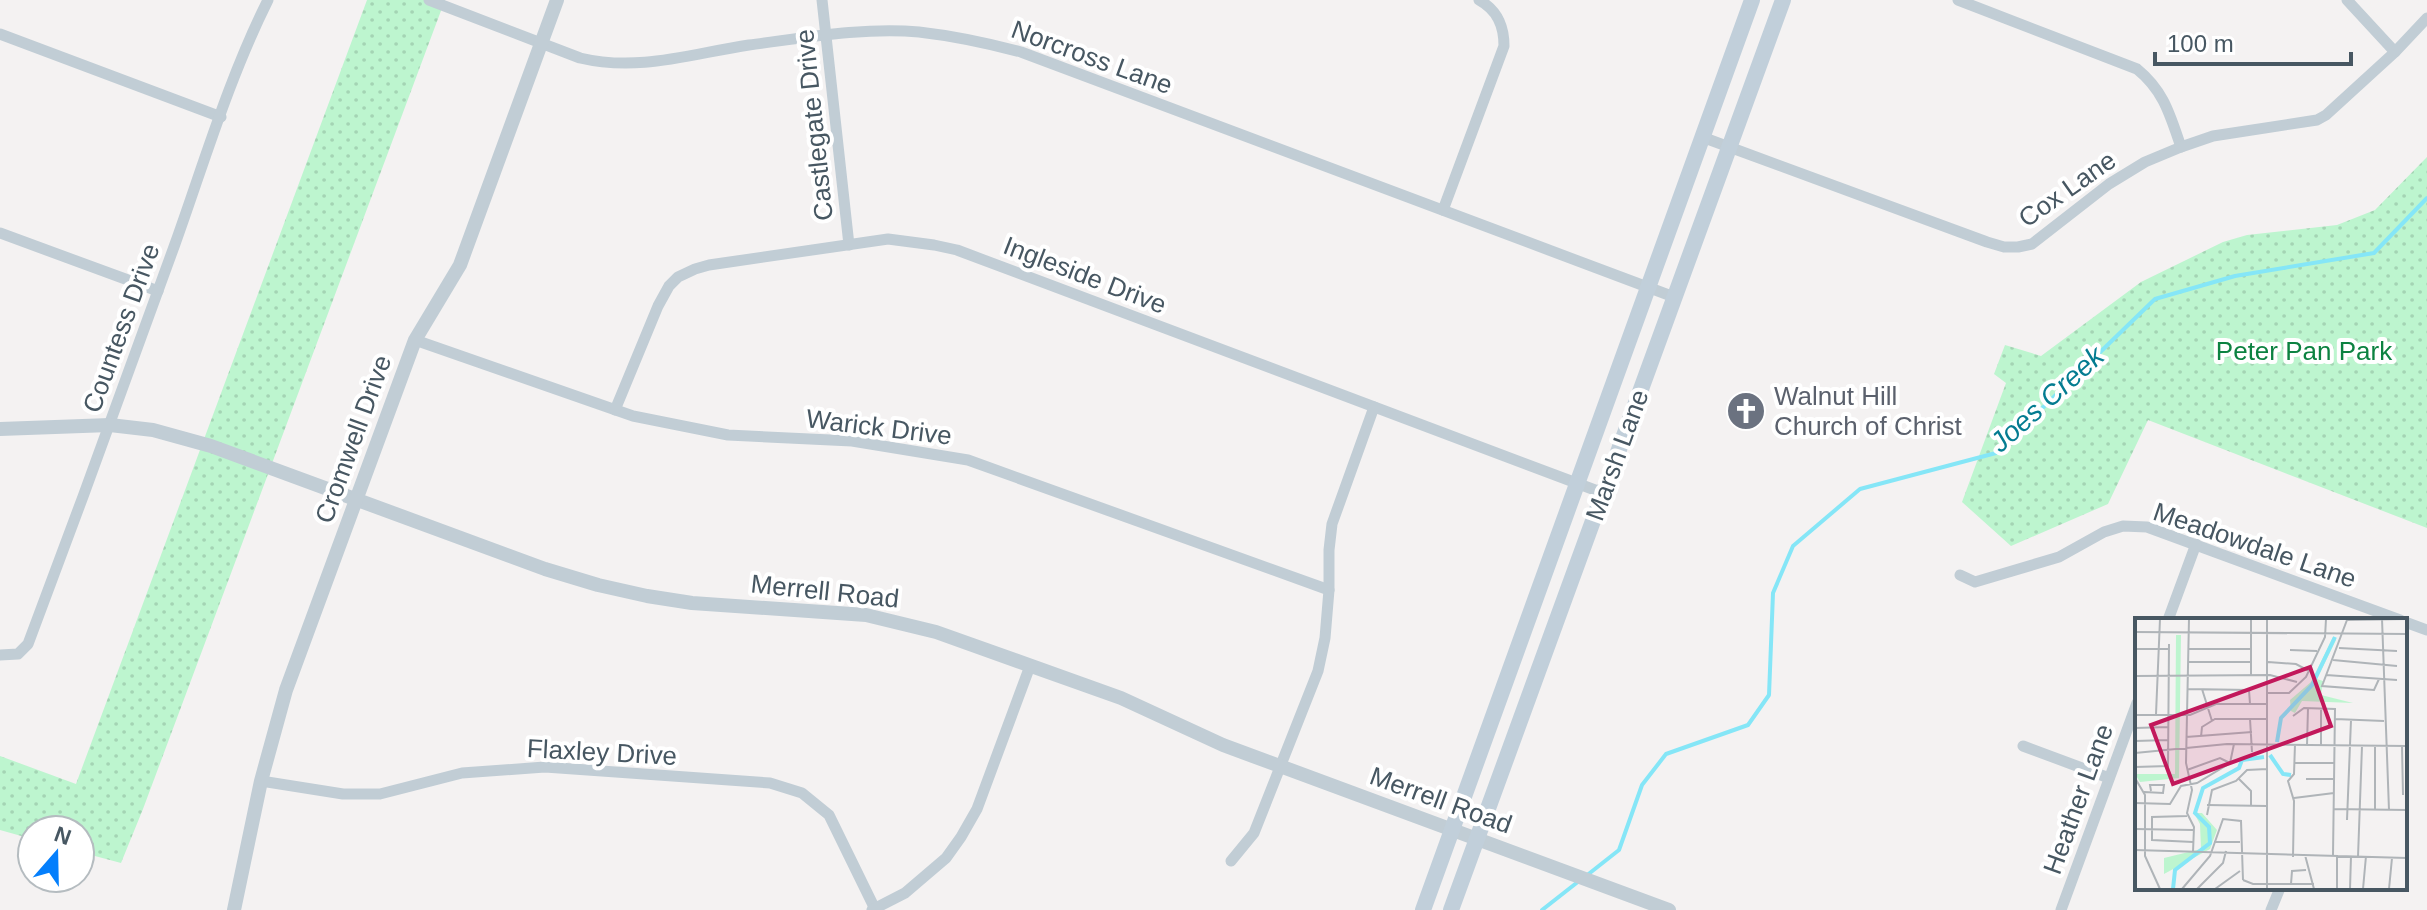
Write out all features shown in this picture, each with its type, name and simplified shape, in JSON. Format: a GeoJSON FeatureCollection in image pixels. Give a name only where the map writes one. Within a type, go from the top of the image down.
{"type":"FeatureCollection","features":[{"type":"Feature","properties":{"kind":"main road","name":"Marsh Lane"},"geometry":{"type":"LineString","coordinates":[[1423,910],[1752,0]]}},
{"type":"Feature","properties":{"kind":"main road","name":"Marsh Lane"},"geometry":{"type":"LineString","coordinates":[[1451,910],[1783,0]]}},
{"type":"Feature","properties":{"kind":"street","name":"Countess Drive"},"geometry":{"type":"LineString","coordinates":[[1,655],[18,654],[28,644],[221,117],[268,0]]}},
{"type":"Feature","properties":{"kind":"street","name":"Norcross Lane"},"geometry":{"type":"LineString","coordinates":[[429,0],[603,64],[632,65],[746,46],[861,32],[916,32],[974,40],[1021,52],[1674,297]]}},
{"type":"Feature","properties":{"kind":"street","name":"Cromwell Drive"},"geometry":{"type":"LineString","coordinates":[[234,910],[261,781],[286,690],[415,340],[460,265],[557,0]]}},
{"type":"Feature","properties":{"kind":"street","name":"Castlegate Drive"},"geometry":{"type":"LineString","coordinates":[[822,0],[849,245]]}},
{"type":"Feature","properties":{"kind":"street"},"geometry":{"type":"LineString","coordinates":[[1443,210],[1504,46],[1504,30],[1498,17],[1479,0]]}},
{"type":"Feature","properties":{"kind":"street"},"geometry":{"type":"LineString","coordinates":[[1958,0],[2137,69],[2152,81],[2161,94],[2181,147]]}},
{"type":"Feature","properties":{"kind":"street"},"geometry":{"type":"LineString","coordinates":[[2347,0],[2395,52]]}},
{"type":"Feature","properties":{"kind":"street","name":"Cox Lane"},"geometry":{"type":"LineString","coordinates":[[1702,137],[1987,242],[2018,247],[2042,238],[2109,184],[2145,162],[2213,136],[2317,120],[2326,115],[2427,18]]}},
{"type":"Feature","properties":{"kind":"street"},"geometry":{"type":"LineString","coordinates":[[0,34],[221,117]]}},
{"type":"Feature","properties":{"kind":"street"},"geometry":{"type":"LineString","coordinates":[[0,233],[158,291]]}},
{"type":"Feature","properties":{"kind":"street","name":"Ingleside Drive"},"geometry":{"type":"LineString","coordinates":[[615,410],[658,306],[678,277],[709,265],[888,239],[957,250],[1603,493]]}},
{"type":"Feature","properties":{"kind":"street","name":"Warick Drive"},"geometry":{"type":"LineString","coordinates":[[415,340],[633,416],[728,435],[852,441],[968,460],[1329,590]]}},
{"type":"Feature","properties":{"kind":"street"},"geometry":{"type":"LineString","coordinates":[[1231,861],[1254,833],[1318,671],[1325,638],[1332,524],[1374,407]]}},
{"type":"Feature","properties":{"kind":"street","name":"Merrell Road"},"geometry":{"type":"LineString","coordinates":[[0,429],[110,425],[153,430],[201,443],[545,569],[598,585],[692,603],[866,615],[936,632],[1121,698],[1223,745],[1669,910]]}},
{"type":"Feature","properties":{"kind":"street","name":"Meadowdale Lane"},"geometry":{"type":"LineString","coordinates":[[1960,575],[1975,582],[2059,557],[2104,532],[2123,526],[2147,527],[2381,617]]}},
{"type":"Feature","properties":{"kind":"street"},"geometry":{"type":"LineString","coordinates":[[2169,618],[2196,544]]}},
{"type":"Feature","properties":{"kind":"street","name":"Meadowdale Lane"},"geometry":{"type":"LineString","coordinates":[[2407,622],[2427,630]]}},
{"type":"Feature","properties":{"kind":"street"},"geometry":{"type":"LineString","coordinates":[[874,910],[905,893],[946,858],[961,837],[977,809],[1030,666]]}},
{"type":"Feature","properties":{"kind":"street","name":"Heather Lane"},"geometry":{"type":"LineString","coordinates":[[2061,910],[2135,708]]}},
{"type":"Feature","properties":{"kind":"street"},"geometry":{"type":"LineString","coordinates":[[2023,746],[2109,778]]}},
{"type":"Feature","properties":{"kind":"street","name":"Flaxley Drive"},"geometry":{"type":"LineString","coordinates":[[261,781],[343,794],[380,794],[462,773],[545,767],[770,783],[802,793],[829,815],[874,910]]}},
{"type":"Feature","properties":{"kind":"street"},"geometry":{"type":"LineString","coordinates":[[2271,910],[2279,890]]}},
{"type":"Feature","properties":{"kind":"green space"},"geometry":{"type":"Polygon","coordinates":[[[367,0],[445,0],[121,863],[96,856],[96,814],[16,814],[16,834],[0,830],[0,756],[76,784],[367,0]]]}},
{"type":"Feature","properties":{"kind":"green space","name":"Peter Pan Park"},"geometry":{"type":"Polygon","coordinates":[[[2427,157],[2427,528],[2148,420],[2108,504],[2011,546],[1962,502],[2006,383],[1994,374],[2005,345],[2041,356],[2141,282],[2223,242],[2247,235],[2337,225],[2375,210],[2427,157]]]}},
{"type":"Feature","properties":{"kind":"waterway","name":"Joes Creek"},"geometry":{"type":"LineString","coordinates":[[1586,876],[1619,850],[1642,785],[1666,754],[1748,725],[1769,695],[1773,593],[1793,546],[1860,489],[1996,453],[2155,299],[2235,276],[2374,253],[2427,198]]}},
{"type":"Feature","properties":{"kind":"waterway","name":"Joes Creek"},"geometry":{"type":"LineString","coordinates":[[1542,910],[1579,881]]}},
{"type":"Feature","properties":{"kind":"place","name":"Walnut Hill Church of Christ"},"geometry":{"type":"Point","coordinates":[1746,411]}}]}
